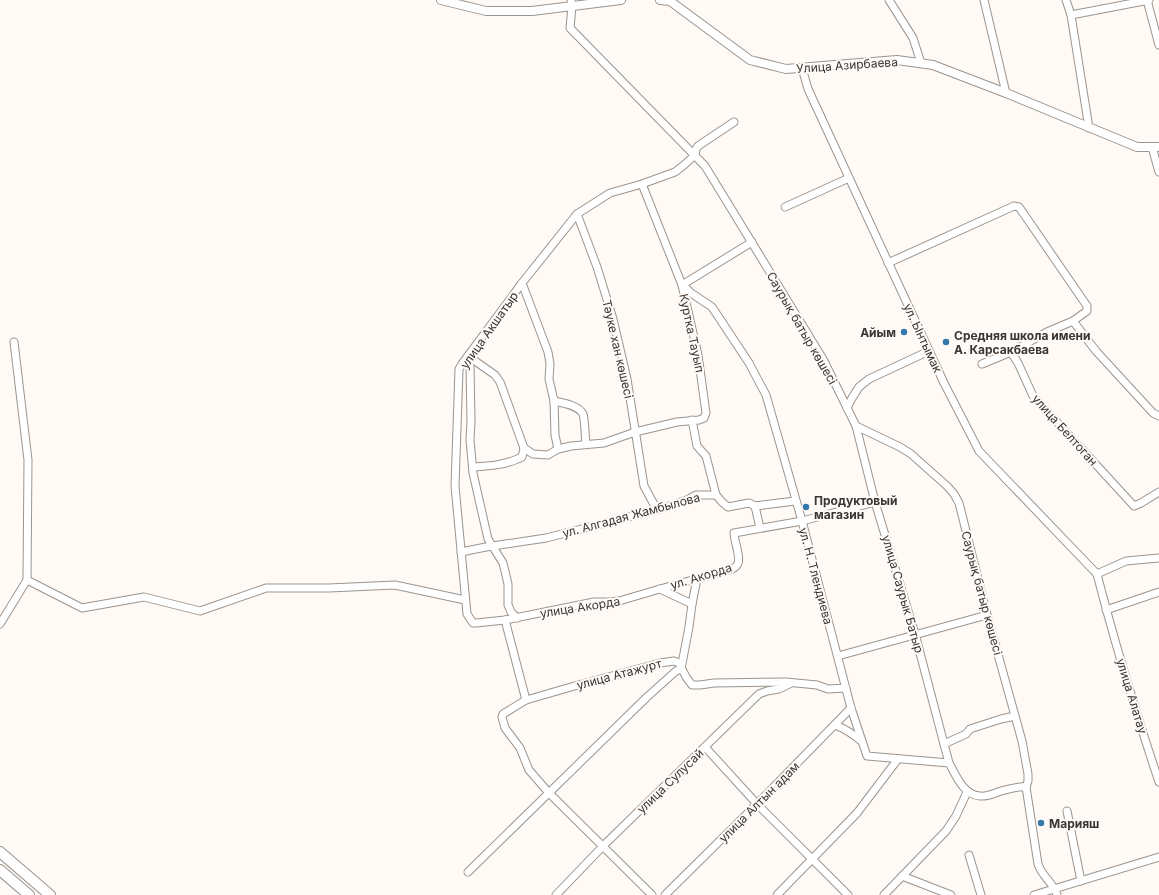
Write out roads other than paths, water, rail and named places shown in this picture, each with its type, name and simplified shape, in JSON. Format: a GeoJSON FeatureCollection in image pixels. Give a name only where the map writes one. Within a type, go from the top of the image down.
{"type":"FeatureCollection","features":[{"type":"Feature","properties":{"kind":"highway"},"geometry":{"type":"LineString","coordinates":[[0,852],[50,895]]}},
{"type":"Feature","properties":{"kind":"highway"},"geometry":{"type":"LineString","coordinates":[[0,870],[30,895]]}},
{"type":"Feature","properties":{"kind":"main road"},"geometry":{"type":"LineString","coordinates":[[441,0],[486,11],[532,11],[572,3],[621,0]]}},
{"type":"Feature","properties":{"kind":"main road","name":"Улица Азирбаева"},"geometry":{"type":"LineString","coordinates":[[660,0],[670,1],[750,60],[786,69],[897,60],[933,65],[1006,93],[1137,147],[1155,147]]}},
{"type":"Feature","properties":{"kind":"street"},"geometry":{"type":"LineString","coordinates":[[889,0],[913,38],[920,63]]}},
{"type":"Feature","properties":{"kind":"street"},"geometry":{"type":"LineString","coordinates":[[984,0],[1006,93]]}},
{"type":"Feature","properties":{"kind":"street"},"geometry":{"type":"LineString","coordinates":[[1066,0],[1071,15],[1089,128]]}},
{"type":"Feature","properties":{"kind":"street"},"geometry":{"type":"LineString","coordinates":[[1071,15],[1148,0],[1159,46]]}},
{"type":"Feature","properties":{"kind":"street","name":"Саурық батыр көшесі"},"geometry":{"type":"LineString","coordinates":[[572,3],[570,28],[705,166],[823,359],[856,426],[900,447],[911,454],[954,494],[958,503],[1022,741],[1028,774],[1028,782],[1026,787],[1038,864],[1040,871],[1057,892]]}},
{"type":"Feature","properties":{"kind":"street","name":"ул. Ынтымак"},"geometry":{"type":"LineString","coordinates":[[802,68],[808,88],[888,263],[944,383],[978,451],[1097,574]]}},
{"type":"Feature","properties":{"kind":"street","name":"улица Акшатыр"},"geometry":{"type":"LineString","coordinates":[[476,623],[473,623],[467,614],[455,486],[459,369],[522,283],[577,214],[610,193],[642,184],[674,172],[695,155],[696,148],[698,146],[734,122]]}},
{"type":"Feature","properties":{"kind":"street"},"geometry":{"type":"LineString","coordinates":[[1155,147],[1159,154]]}},
{"type":"Feature","properties":{"kind":"street"},"geometry":{"type":"LineString","coordinates":[[1155,147],[1159,172]]}},
{"type":"Feature","properties":{"kind":"street"},"geometry":{"type":"LineString","coordinates":[[785,207],[849,178]]}},
{"type":"Feature","properties":{"kind":"street","name":"Куртка Тауып"},"geometry":{"type":"LineString","coordinates":[[524,448],[533,454],[548,455],[558,449],[586,444],[604,443],[635,432],[677,422],[699,420],[704,418],[706,413],[698,355],[682,285],[642,184]]}},
{"type":"Feature","properties":{"kind":"street"},"geometry":{"type":"LineString","coordinates":[[888,263],[1014,206],[1019,207],[1087,306],[1087,311],[1073,321],[1047,332],[1011,352],[982,364]]}},
{"type":"Feature","properties":{"kind":"street","name":"Тәуке хан көшесі"},"geometry":{"type":"LineString","coordinates":[[577,214],[597,268],[613,319],[627,379],[644,486],[657,510]]}},
{"type":"Feature","properties":{"kind":"street"},"geometry":{"type":"LineString","coordinates":[[682,285],[752,242]]}},
{"type":"Feature","properties":{"kind":"street"},"geometry":{"type":"LineString","coordinates":[[522,283],[548,352],[550,364],[549,379],[554,401],[555,435],[558,449]]}},
{"type":"Feature","properties":{"kind":"street","name":"ул. Н. Тлендиева"},"geometry":{"type":"LineString","coordinates":[[682,285],[712,307],[749,363],[766,395],[795,501],[802,521],[851,708],[862,743],[867,756],[898,759]]}},
{"type":"Feature","properties":{"kind":"street"},"geometry":{"type":"LineString","coordinates":[[1073,321],[1096,351],[1153,413],[1159,416]]}},
{"type":"Feature","properties":{"kind":"street"},"geometry":{"type":"LineString","coordinates":[[0,624],[27,580],[28,460],[14,342]]}},
{"type":"Feature","properties":{"kind":"street"},"geometry":{"type":"LineString","coordinates":[[847,408],[859,387],[869,379],[929,351]]}},
{"type":"Feature","properties":{"kind":"street","name":"улица Белтоган"},"geometry":{"type":"LineString","coordinates":[[1011,352],[1018,363],[1033,396],[1134,506],[1159,492]]}},
{"type":"Feature","properties":{"kind":"street"},"geometry":{"type":"LineString","coordinates":[[468,356],[495,374],[500,382],[524,448],[522,457],[513,462],[491,466],[473,466]]}},
{"type":"Feature","properties":{"kind":"street"},"geometry":{"type":"LineString","coordinates":[[468,356],[470,366],[470,440],[473,466],[488,539],[503,563],[508,584],[508,605],[510,612],[517,618]]}},
{"type":"Feature","properties":{"kind":"street"},"geometry":{"type":"LineString","coordinates":[[554,401],[576,408],[583,414],[586,444]]}},
{"type":"Feature","properties":{"kind":"street"},"geometry":{"type":"LineString","coordinates":[[692,420],[697,446],[706,456],[716,495]]}},
{"type":"Feature","properties":{"kind":"street","name":"улица Саурык Батыр"},"geometry":{"type":"LineString","coordinates":[[856,426],[875,502],[915,634],[949,763],[967,792]]}},
{"type":"Feature","properties":{"kind":"street","name":"ул. Алгадая Жамбылова"},"geometry":{"type":"LineString","coordinates":[[461,552],[546,538],[657,510],[687,500],[696,495],[716,495],[728,507],[749,504],[755,506],[795,501]]}},
{"type":"Feature","properties":{"kind":"street","name":"ул. Акорда"},"geometry":{"type":"LineString","coordinates":[[660,588],[732,570],[738,565],[739,560],[734,533],[802,521],[875,502]]}},
{"type":"Feature","properties":{"kind":"street"},"geometry":{"type":"LineString","coordinates":[[755,506],[760,528]]}},
{"type":"Feature","properties":{"kind":"street"},"geometry":{"type":"LineString","coordinates":[[1097,574],[1126,561],[1159,558]]}},
{"type":"Feature","properties":{"kind":"street","name":"улица Алатау"},"geometry":{"type":"LineString","coordinates":[[1097,574],[1106,610],[1159,782]]}},
{"type":"Feature","properties":{"kind":"street"},"geometry":{"type":"LineString","coordinates":[[468,872],[647,697],[676,671],[681,669],[697,579]]}},
{"type":"Feature","properties":{"kind":"street"},"geometry":{"type":"LineString","coordinates":[[27,580],[82,608],[144,597],[200,611],[266,588],[329,588],[395,585],[465,600]]}},
{"type":"Feature","properties":{"kind":"street"},"geometry":{"type":"LineString","coordinates":[[660,588],[692,604]]}},
{"type":"Feature","properties":{"kind":"street","name":"улица Акорда"},"geometry":{"type":"LineString","coordinates":[[476,623],[517,618],[594,602],[619,601],[660,588]]}},
{"type":"Feature","properties":{"kind":"street"},"geometry":{"type":"LineString","coordinates":[[1106,610],[1159,592]]}},
{"type":"Feature","properties":{"kind":"street"},"geometry":{"type":"LineString","coordinates":[[838,656],[987,615]]}},
{"type":"Feature","properties":{"kind":"street"},"geometry":{"type":"LineString","coordinates":[[505,620],[526,700]]}},
{"type":"Feature","properties":{"kind":"street","name":"улица Атажурт"},"geometry":{"type":"LineString","coordinates":[[549,793],[529,770],[520,748],[505,728],[502,717],[503,714],[526,700],[660,663],[674,661],[679,663],[681,669],[692,685],[714,683],[793,682],[817,685],[828,689],[846,688]]}},
{"type":"Feature","properties":{"kind":"street","name":"улица Сулусай"},"geometry":{"type":"LineString","coordinates":[[556,895],[602,847],[759,694],[779,689],[793,682]]}},
{"type":"Feature","properties":{"kind":"street","name":"улица Алтын адам"},"geometry":{"type":"LineString","coordinates":[[665,895],[851,708]]}},
{"type":"Feature","properties":{"kind":"street"},"geometry":{"type":"LineString","coordinates":[[944,744],[966,734],[970,729],[1015,716]]}},
{"type":"Feature","properties":{"kind":"street"},"geometry":{"type":"LineString","coordinates":[[835,725],[845,728],[854,734],[862,743]]}},
{"type":"Feature","properties":{"kind":"street"},"geometry":{"type":"LineString","coordinates":[[705,747],[757,804],[848,895]]}},
{"type":"Feature","properties":{"kind":"street"},"geometry":{"type":"LineString","coordinates":[[777,895],[857,813],[898,759],[949,763]]}},
{"type":"Feature","properties":{"kind":"street"},"geometry":{"type":"LineString","coordinates":[[884,895],[946,830],[956,816],[967,792],[979,796],[986,796],[1014,787],[1026,787]]}},
{"type":"Feature","properties":{"kind":"street"},"geometry":{"type":"LineString","coordinates":[[549,793],[652,895]]}},
{"type":"Feature","properties":{"kind":"street"},"geometry":{"type":"LineString","coordinates":[[1067,811],[1081,881]]}},
{"type":"Feature","properties":{"kind":"street"},"geometry":{"type":"LineString","coordinates":[[970,855],[981,895]]}},
{"type":"Feature","properties":{"kind":"street"},"geometry":{"type":"LineString","coordinates":[[1034,895],[1057,892],[1081,881],[1159,857]]}},
{"type":"Feature","properties":{"kind":"street"},"geometry":{"type":"LineString","coordinates":[[902,876],[951,895]]}},
{"type":"Feature","properties":{"kind":"place","name":"Айым"},"geometry":{"type":"Point","coordinates":[904,332]}},
{"type":"Feature","properties":{"kind":"place","name":"Средняя школа имени А. Карсакбаева"},"geometry":{"type":"Point","coordinates":[946,342]}},
{"type":"Feature","properties":{"kind":"place","name":"Продуктовый магазин"},"geometry":{"type":"Point","coordinates":[806,507]}},
{"type":"Feature","properties":{"kind":"place","name":"Марияш"},"geometry":{"type":"Point","coordinates":[1041,823]}}]}
